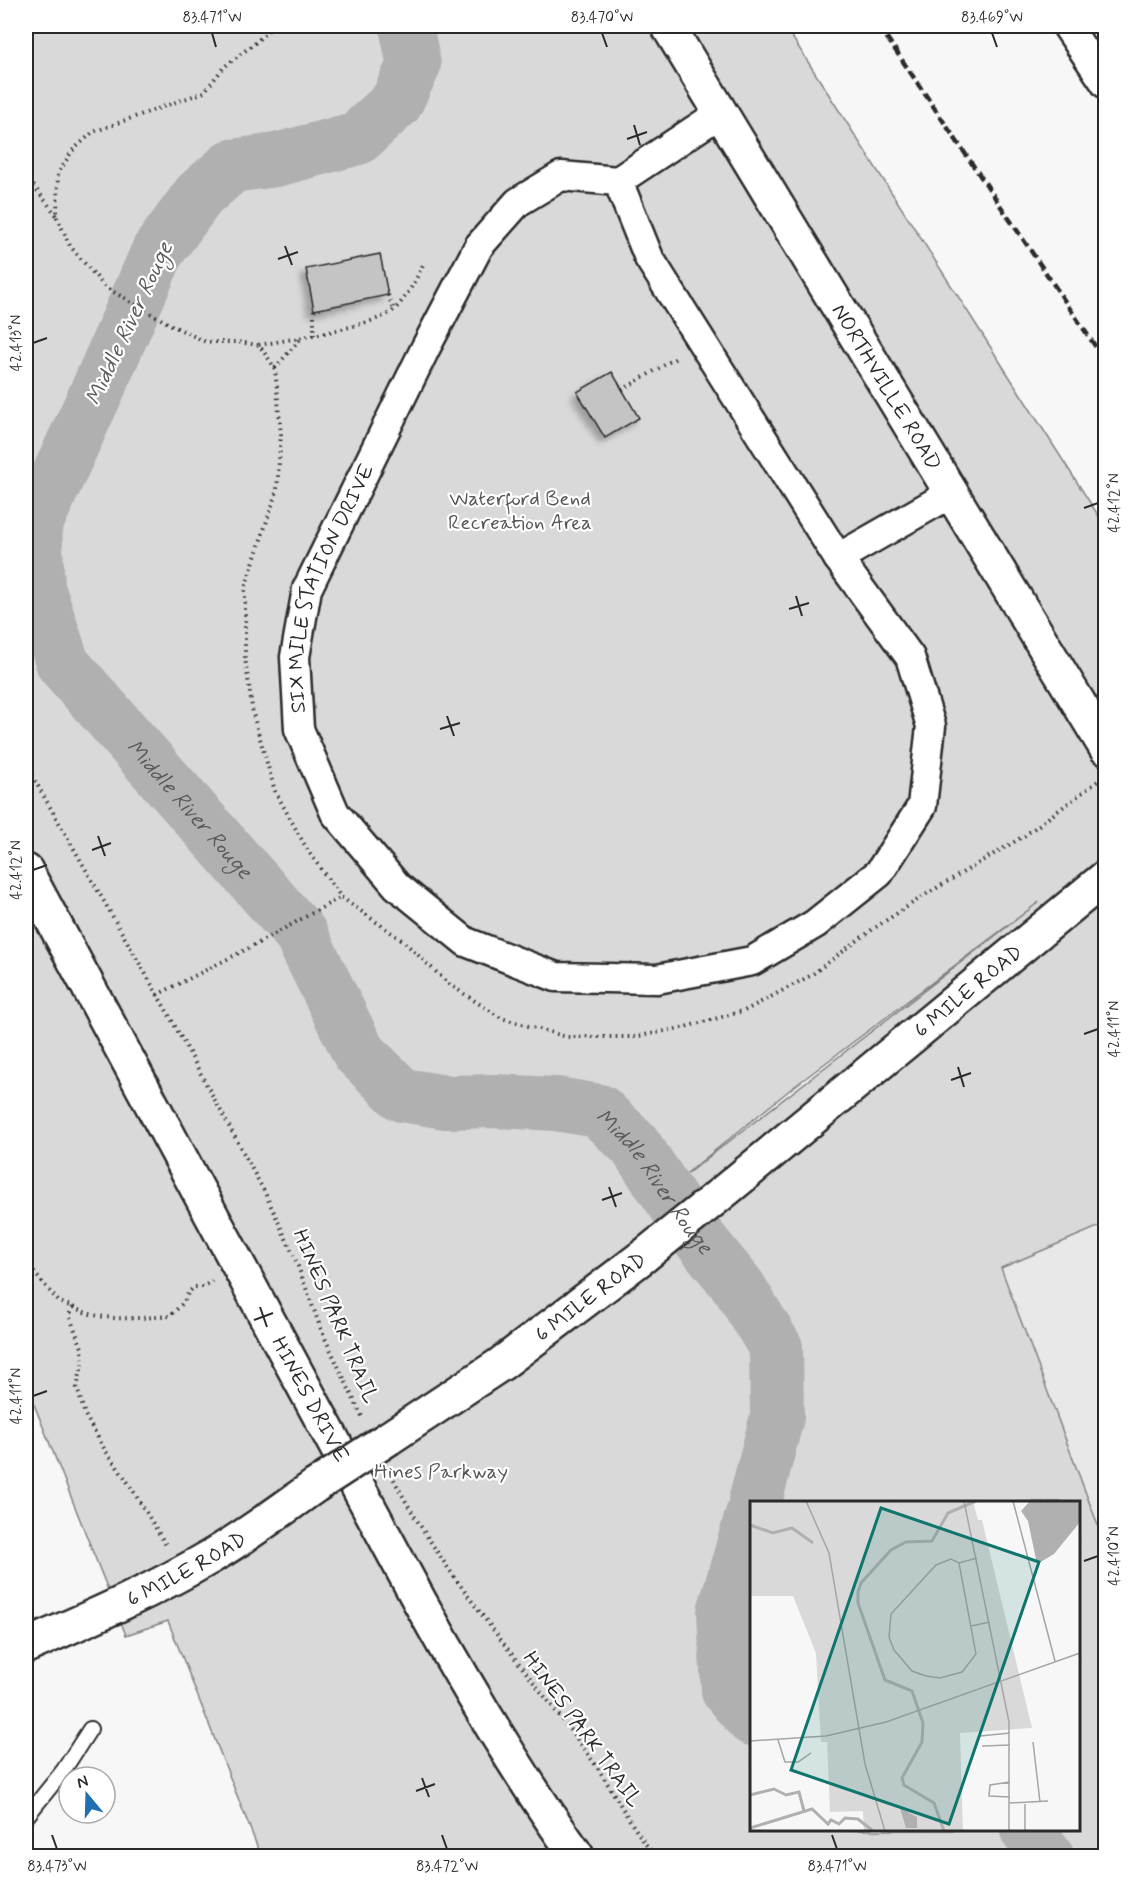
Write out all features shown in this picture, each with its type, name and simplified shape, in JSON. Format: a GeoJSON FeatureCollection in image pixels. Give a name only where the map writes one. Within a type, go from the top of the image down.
{"type":"FeatureCollection","features":[{"type":"Feature","properties":{"kind":"street","name":"NORTHVILLE ROAD"},"geometry":{"type":"LineString","coordinates":[[668,26],[1106,748]]}},
{"type":"Feature","properties":{"kind":"street"},"geometry":{"type":"LineString","coordinates":[[1066,26],[1106,84]]}},
{"type":"Feature","properties":{"kind":"street"},"geometry":{"type":"LineString","coordinates":[[618,181],[722,112]]}},
{"type":"Feature","properties":{"kind":"street","name":"SIX MILE STATION DRIVE"},"geometry":{"type":"LineString","coordinates":[[561,176],[618,181],[649,258],[702,343],[838,558],[910,657],[931,726],[922,806],[879,873],[815,924],[752,961],[657,979],[556,977],[466,942],[397,886],[335,813],[299,729],[296,657],[307,589],[426,347],[479,246],[518,202],[561,176]]}},
{"type":"Feature","properties":{"kind":"street"},"geometry":{"type":"LineString","coordinates":[[838,558],[952,493]]}},
{"type":"Feature","properties":{"kind":"street","name":"HINES DRIVE"},"geometry":{"type":"LineString","coordinates":[[26,871],[463,1679],[547,1814],[577,1857]]}},
{"type":"Feature","properties":{"kind":"street","name":"6 MILE ROAD"},"geometry":{"type":"LineString","coordinates":[[26,1646],[82,1621],[212,1556],[266,1522],[315,1486],[377,1431],[501,1364],[728,1189],[1106,877]]}},
{"type":"Feature","properties":{"kind":"lane"},"geometry":{"type":"LineString","coordinates":[[26,1817],[63,1771],[90,1729]]}},
{"type":"Feature","properties":{"kind":"path"},"geometry":{"type":"LineString","coordinates":[[57,217],[58,174],[72,151],[93,132],[204,92],[224,67],[273,26]]}},
{"type":"Feature","properties":{"kind":"path"},"geometry":{"type":"LineString","coordinates":[[26,176],[57,217],[70,246],[105,286],[173,326],[206,342],[259,345],[314,335],[376,319],[394,311],[410,291],[423,266]]}},
{"type":"Feature","properties":{"kind":"path"},"geometry":{"type":"LineString","coordinates":[[388,295],[394,311]]}},
{"type":"Feature","properties":{"kind":"path"},"geometry":{"type":"LineString","coordinates":[[314,310],[314,335]]}},
{"type":"Feature","properties":{"kind":"path"},"geometry":{"type":"LineString","coordinates":[[275,368],[302,337]]}},
{"type":"Feature","properties":{"kind":"path"},"geometry":{"type":"LineString","coordinates":[[622,390],[702,343]]}},
{"type":"Feature","properties":{"kind":"path"},"geometry":{"type":"LineString","coordinates":[[157,995],[251,947],[341,897],[308,851],[275,791],[253,714],[245,658],[245,588],[277,490],[281,434],[275,368],[259,345]]}},
{"type":"Feature","properties":{"kind":"path","name":"HINES PARK TRAIL"},"geometry":{"type":"LineString","coordinates":[[26,765],[157,995],[264,1191],[295,1258],[322,1332],[377,1431]]}},
{"type":"Feature","properties":{"kind":"path"},"geometry":{"type":"LineString","coordinates":[[1076,799],[1106,775]]}},
{"type":"Feature","properties":{"kind":"path"},"geometry":{"type":"LineString","coordinates":[[26,1263],[59,1302],[85,1314],[124,1319],[170,1316],[184,1302],[194,1287],[203,1287],[238,1265]]}},
{"type":"Feature","properties":{"kind":"path"},"geometry":{"type":"LineString","coordinates":[[73,1307],[69,1315],[82,1348],[83,1361],[77,1387],[86,1415],[105,1450],[182,1572]]}},
{"type":"Feature","properties":{"kind":"path","name":"HINES PARK TRAIL"},"geometry":{"type":"LineString","coordinates":[[391,1473],[438,1552],[590,1758],[655,1857]]}},
{"type":"Feature","properties":{"kind":"shaded area"},"geometry":{"type":"Polygon","coordinates":[[[1105,1224],[1105,1544],[1001,1268],[1105,1224]]]}},
{"type":"Feature","properties":{"kind":"green space"},"geometry":{"type":"Polygon","coordinates":[[[26,26],[785,26],[1105,526],[1105,1224],[1001,1268],[1105,1544],[1105,1856],[261,1856],[168,1621],[126,1635],[26,1384],[26,26]],[[1039,902],[791,1089],[666,1190],[1039,902]]]}},
{"type":"Feature","properties":{"kind":"building"},"geometry":{"type":"Polygon","coordinates":[[[380,254],[388,295],[314,310],[306,269],[380,254]]]}},
{"type":"Feature","properties":{"kind":"building"},"geometry":{"type":"Polygon","coordinates":[[[612,372],[639,418],[605,438],[577,392],[612,372]]]}},
{"type":"Feature","properties":{"kind":"waterway","name":"Middle River Rouge"},"geometry":{"type":"LineString","coordinates":[[406,26],[414,65],[396,103],[358,138],[276,160],[232,166],[199,195],[158,251],[35,526],[38,588],[63,664],[300,933],[359,1053],[402,1095],[446,1102],[495,1101],[556,1104],[599,1111],[634,1144],[690,1227],[739,1287],[776,1348],[777,1417],[755,1501]]}},
{"type":"Feature","properties":{"kind":"waterway","name":"Middle River Rouge"},"geometry":{"type":"LineString","coordinates":[[750,1522],[724,1612],[728,1691],[750,1717]]}},
{"type":"Feature","properties":{"kind":"waterway","name":"Middle River Rouge"},"geometry":{"type":"LineString","coordinates":[[1028,1831],[1047,1856]]}},
{"type":"Feature","properties":{"kind":"railway"},"geometry":{"type":"LineString","coordinates":[[879,26],[1106,362]]}},
{"type":"Feature","properties":{"kind":"park label","name":"Waterford Bend Recreation Area"},"geometry":{"type":"Point","coordinates":[520,510]}},
{"type":"Feature","properties":{"kind":"park label","name":"Hines Parkway"},"geometry":{"type":"Point","coordinates":[441,1471]}}]}
